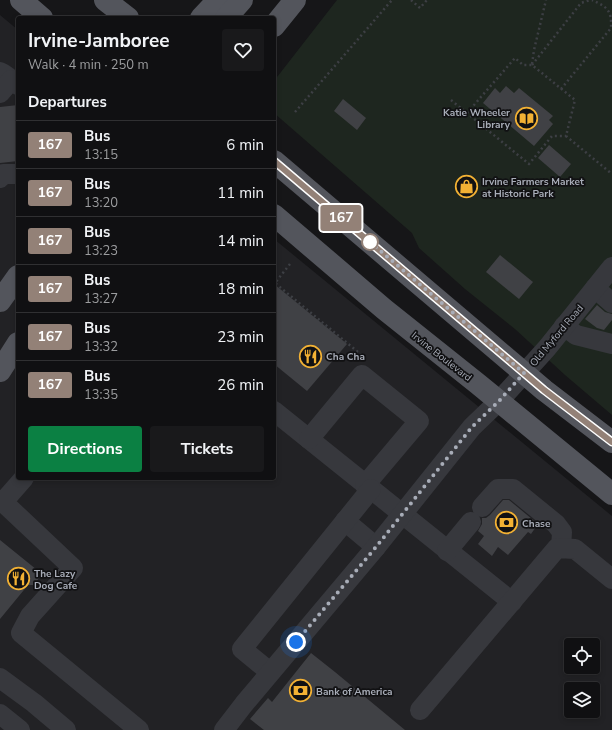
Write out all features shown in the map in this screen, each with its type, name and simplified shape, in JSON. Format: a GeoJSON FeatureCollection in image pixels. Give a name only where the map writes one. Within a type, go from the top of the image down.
{"type":"FeatureCollection","features":[{"type":"Feature","properties":{"kind":"main road"},"geometry":{"type":"LineString","coordinates":[[21,0],[40,16]]}},
{"type":"Feature","properties":{"kind":"main road"},"geometry":{"type":"LineString","coordinates":[[88,0],[107,16]]}},
{"type":"Feature","properties":{"kind":"main road"},"geometry":{"type":"LineString","coordinates":[[105,0],[125,16]]}},
{"type":"Feature","properties":{"kind":"main road"},"geometry":{"type":"LineString","coordinates":[[203,16],[218,0]]}},
{"type":"Feature","properties":{"kind":"main road"},"geometry":{"type":"LineString","coordinates":[[228,16],[242,0]]}},
{"type":"Feature","properties":{"kind":"main road"},"geometry":{"type":"LineString","coordinates":[[276,24],[295,0]]}},
{"type":"Feature","properties":{"kind":"main road"},"geometry":{"type":"LineString","coordinates":[[276,163],[524,373],[612,442]]}},
{"type":"Feature","properties":{"kind":"main road","name":"Irvine Boulevard"},"geometry":{"type":"LineString","coordinates":[[276,217],[384,309],[612,494]]}},
{"type":"Feature","properties":{"kind":"main road"},"geometry":{"type":"LineString","coordinates":[[0,301],[16,279]]}},
{"type":"Feature","properties":{"kind":"main road"},"geometry":{"type":"LineString","coordinates":[[0,371],[16,346]]}},
{"type":"Feature","properties":{"kind":"street","name":"Old Myford Road"},"geometry":{"type":"LineString","coordinates":[[224,730],[270,672],[376,547],[472,427],[499,401],[524,373],[612,267]]}},
{"type":"Feature","properties":{"kind":"street"},"geometry":{"type":"LineString","coordinates":[[595,288],[612,303]]}},
{"type":"Feature","properties":{"kind":"street"},"geometry":{"type":"LineString","coordinates":[[564,326],[576,335],[612,344]]}},
{"type":"Feature","properties":{"kind":"street"},"geometry":{"type":"LineString","coordinates":[[270,672],[242,649],[345,521],[368,487],[418,421],[362,375],[309,439]]}},
{"type":"Feature","properties":{"kind":"street"},"geometry":{"type":"LineString","coordinates":[[276,413],[512,602]]}},
{"type":"Feature","properties":{"kind":"street"},"geometry":{"type":"LineString","coordinates":[[22,480],[3,502],[73,568],[30,616],[21,633],[140,730]]}},
{"type":"Feature","properties":{"kind":"street"},"geometry":{"type":"LineString","coordinates":[[447,551],[498,489],[513,489],[556,524],[562,532],[561,548]]}},
{"type":"Feature","properties":{"kind":"street"},"geometry":{"type":"LineString","coordinates":[[345,521],[376,547]]}},
{"type":"Feature","properties":{"kind":"street"},"geometry":{"type":"LineString","coordinates":[[420,710],[558,548],[574,549],[612,579]]}},
{"type":"Feature","properties":{"kind":"street"},"geometry":{"type":"LineString","coordinates":[[0,678],[34,702],[66,730]]}},
{"type":"Feature","properties":{"kind":"street"},"geometry":{"type":"LineString","coordinates":[[0,714],[20,730]]}},
{"type":"Feature","properties":{"kind":"path"},"geometry":{"type":"LineString","coordinates":[[295,112],[392,0]]}},
{"type":"Feature","properties":{"kind":"path"},"geometry":{"type":"LineString","coordinates":[[411,0],[420,8],[427,0]]}},
{"type":"Feature","properties":{"kind":"path"},"geometry":{"type":"LineString","coordinates":[[532,65],[534,50],[546,0]]}},
{"type":"Feature","properties":{"kind":"path"},"geometry":{"type":"LineString","coordinates":[[532,65],[581,3],[591,0],[605,6],[612,16],[611,28],[561,89]]}},
{"type":"Feature","properties":{"kind":"path"},"geometry":{"type":"LineString","coordinates":[[467,113],[515,58],[523,65],[532,65],[575,100],[566,136]]}},
{"type":"Feature","properties":{"kind":"path"},"geometry":{"type":"LineString","coordinates":[[451,100],[529,164],[552,136],[566,136],[612,174]]}},
{"type":"Feature","properties":{"kind":"path"},"geometry":{"type":"LineString","coordinates":[[276,281],[290,264]]}},
{"type":"Feature","properties":{"kind":"path"},"geometry":{"type":"LineString","coordinates":[[276,285],[366,359],[362,375]]}},
{"type":"Feature","properties":{"kind":"shaded area"},"geometry":{"type":"Polygon","coordinates":[[[337,0],[612,0],[612,415],[565,375],[515,329],[465,289],[419,248],[412,233],[276,115],[276,78],[337,0]]]}},
{"type":"Feature","properties":{"kind":"shaded area"},"geometry":{"type":"Polygon","coordinates":[[[0,15],[16,28],[16,480],[276,480],[276,241],[612,516],[612,730],[0,730],[0,15]]]}},
{"type":"Feature","properties":{"kind":"building","name":"Katie Wheeler Library"},"geometry":{"type":"Polygon","coordinates":[[[506,86],[514,93],[519,88],[553,116],[549,120],[553,124],[534,146],[483,103],[495,88],[500,93],[506,86]]]}},
{"type":"Feature","properties":{"kind":"building"},"geometry":{"type":"Polygon","coordinates":[[[343,99],[366,118],[357,130],[334,111],[343,99]]]}},
{"type":"Feature","properties":{"kind":"building"},"geometry":{"type":"Polygon","coordinates":[[[16,105],[16,161],[0,163],[0,107],[16,105]]]}},
{"type":"Feature","properties":{"kind":"building"},"geometry":{"type":"Polygon","coordinates":[[[549,145],[571,164],[560,177],[538,158],[549,145]]]}},
{"type":"Feature","properties":{"kind":"building"},"geometry":{"type":"Polygon","coordinates":[[[500,255],[533,282],[519,299],[486,272],[500,255]]]}},
{"type":"Feature","properties":{"kind":"building","name":"Cha Cha"},"geometry":{"type":"Polygon","coordinates":[[[276,286],[347,344],[307,391],[276,366],[276,286]]]}},
{"type":"Feature","properties":{"kind":"building"},"geometry":{"type":"Polygon","coordinates":[[[597,305],[605,312],[612,314],[612,320],[604,330],[597,328],[585,319],[597,305]]]}},
{"type":"Feature","properties":{"kind":"building","name":"Chase"},"geometry":{"type":"Polygon","coordinates":[[[503,500],[509,500],[538,524],[531,534],[528,532],[508,555],[498,547],[492,556],[478,544],[484,536],[478,531],[482,524],[482,518],[486,518],[490,515],[503,500]]]}},
{"type":"Feature","properties":{"kind":"building","name":"The Lazy Dog Cafe"},"geometry":{"type":"Polygon","coordinates":[[[0,540],[42,574],[34,585],[28,585],[0,619],[0,540]]]}},
{"type":"Feature","properties":{"kind":"building"},"geometry":{"type":"Polygon","coordinates":[[[311,653],[405,730],[264,730],[250,719],[268,698],[272,702],[311,653]]]}},
{"type":"Feature","properties":{"kind":"bus line","name":"167"},"geometry":{"type":"LineString","coordinates":[[276,163],[544,390],[612,442]]}},
{"type":"Feature","properties":{"kind":"place","name":"Katie Wheeler Library"},"geometry":{"type":"Point","coordinates":[526,118]}},
{"type":"Feature","properties":{"kind":"place","name":"Irvine Farmers Market at Historic Park"},"geometry":{"type":"Point","coordinates":[466,187]}},
{"type":"Feature","properties":{"kind":"place","name":"Cha Cha"},"geometry":{"type":"Point","coordinates":[311,356]}},
{"type":"Feature","properties":{"kind":"place","name":"Chase"},"geometry":{"type":"Point","coordinates":[507,523]}},
{"type":"Feature","properties":{"kind":"place","name":"The Lazy Dog Cafe"},"geometry":{"type":"Point","coordinates":[19,579]}},
{"type":"Feature","properties":{"kind":"place","name":"Bank of America"},"geometry":{"type":"Point","coordinates":[300,691]}},
{"type":"Feature","properties":{"kind":"route"},"geometry":{"type":"LineString","coordinates":[[296,642],[376,547],[472,427],[499,401],[524,373],[370,242]]}}]}
